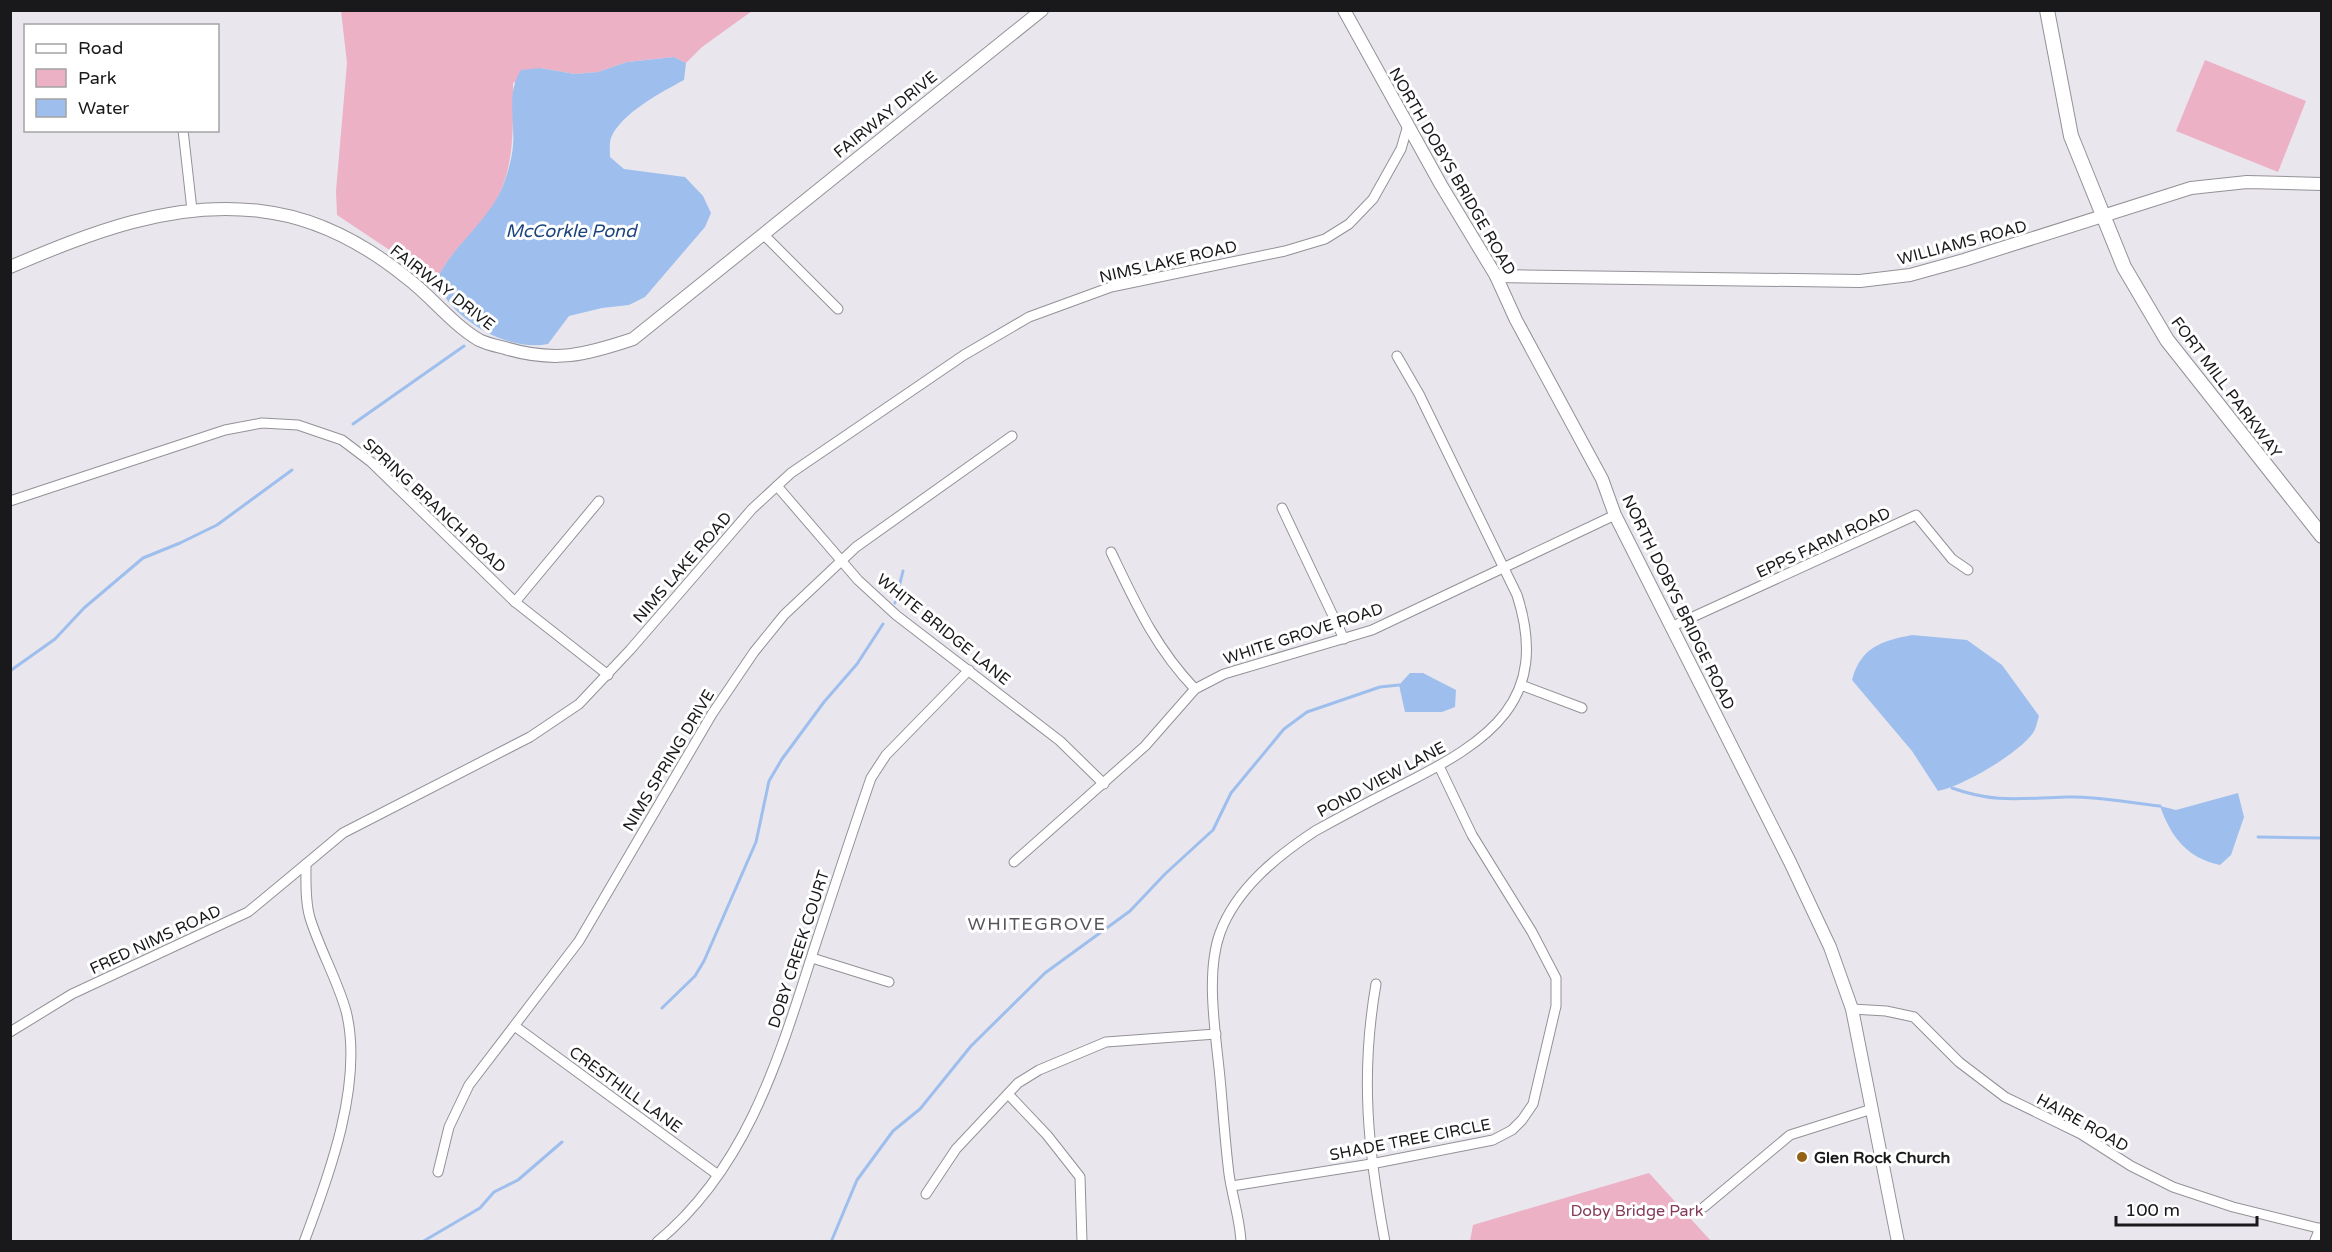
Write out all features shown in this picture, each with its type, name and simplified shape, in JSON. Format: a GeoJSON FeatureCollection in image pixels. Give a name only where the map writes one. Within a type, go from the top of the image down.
{"type":"FeatureCollection","features":[{"type":"Feature","properties":{"kind":"main road","name":"FORT MILL PARKWAY"},"geometry":{"type":"LineString","coordinates":[[2047,10],[2071,136],[2102,218],[2124,267],[2167,340],[2322,536]]}},
{"type":"Feature","properties":{"kind":"main road"},"geometry":{"type":"LineString","coordinates":[[2316,1242],[2322,1230]]}},
{"type":"Feature","properties":{"kind":"street","name":"FAIRWAY DRIVE"},"geometry":{"type":"LineString","coordinates":[[10,267],[59,246],[132,221],[192,210],[226,208],[261,211],[298,219],[357,243],[408,278],[480,340],[534,357],[587,354],[633,339],[1042,10]]}},
{"type":"Feature","properties":{"kind":"street","name":"NORTH DOBYS BRIDGE ROAD"},"geometry":{"type":"LineString","coordinates":[[1344,10],[1496,276],[1516,320],[1602,479],[1615,515],[1673,626],[1830,947],[1852,1009],[1898,1242]]}},
{"type":"Feature","properties":{"kind":"street","name":"NIMS LAKE ROAD"},"geometry":{"type":"LineString","coordinates":[[306,864],[343,833],[530,737],[579,704],[608,675],[728,536],[791,473],[964,355],[1029,317],[1111,287],[1285,251],[1325,239],[1349,224],[1373,199],[1401,150],[1408,124]]}},
{"type":"Feature","properties":{"kind":"street"},"geometry":{"type":"LineString","coordinates":[[183,132],[192,210]]}},
{"type":"Feature","properties":{"kind":"street","name":"WILLIAMS ROAD"},"geometry":{"type":"LineString","coordinates":[[1496,276],[1860,281],[1910,275],[2102,218],[2191,188],[2247,182],[2322,184]]}},
{"type":"Feature","properties":{"kind":"street"},"geometry":{"type":"LineString","coordinates":[[763,234],[838,309]]}},
{"type":"Feature","properties":{"kind":"street","name":"POND VIEW LANE"},"geometry":{"type":"LineString","coordinates":[[1241,1242],[1232,1186],[1216,1034],[1214,960],[1220,933],[1240,897],[1271,863],[1299,841],[1467,750],[1504,717],[1521,685],[1527,650],[1526,628],[1520,603],[1506,567],[1397,356]]}},
{"type":"Feature","properties":{"kind":"street","name":"SPRING BRANCH ROAD"},"geometry":{"type":"LineString","coordinates":[[10,501],[225,430],[262,423],[298,425],[342,440],[370,462],[515,602],[608,675]]}},
{"type":"Feature","properties":{"kind":"street","name":"NIMS SPRING DRIVE"},"geometry":{"type":"LineString","coordinates":[[438,1172],[449,1127],[469,1085],[516,1027],[579,941],[712,714],[754,652],[784,615],[824,576],[886,525],[1012,436]]}},
{"type":"Feature","properties":{"kind":"street","name":"WHITE BRIDGE LANE"},"geometry":{"type":"LineString","coordinates":[[777,486],[844,560],[858,580],[896,615],[1060,741],[1104,784]]}},
{"type":"Feature","properties":{"kind":"street"},"geometry":{"type":"LineString","coordinates":[[515,602],[599,501]]}},
{"type":"Feature","properties":{"kind":"street"},"geometry":{"type":"LineString","coordinates":[[1282,508],[1344,639]]}},
{"type":"Feature","properties":{"kind":"street","name":"EPPS FARM ROAD"},"geometry":{"type":"LineString","coordinates":[[1673,626],[1916,514],[1952,559],[1968,570]]}},
{"type":"Feature","properties":{"kind":"street","name":"WHITE GROVE ROAD"},"geometry":{"type":"LineString","coordinates":[[1014,862],[1145,746],[1196,689],[1224,674],[1372,630],[1615,515]]}},
{"type":"Feature","properties":{"kind":"street"},"geometry":{"type":"LineString","coordinates":[[1111,552],[1151,635],[1176,669],[1196,689]]}},
{"type":"Feature","properties":{"kind":"street","name":"DOBY CREEK COURT"},"geometry":{"type":"LineString","coordinates":[[657,1242],[701,1198],[756,1115],[775,1067],[871,778],[886,755],[969,670]]}},
{"type":"Feature","properties":{"kind":"street"},"geometry":{"type":"LineString","coordinates":[[1521,685],[1582,708]]}},
{"type":"Feature","properties":{"kind":"street","name":"SHADE TREE CIRCLE"},"geometry":{"type":"LineString","coordinates":[[1232,1186],[1371,1164],[1493,1140],[1512,1130],[1533,1104],[1556,1006],[1557,988],[1553,970],[1472,835],[1439,766]]}},
{"type":"Feature","properties":{"kind":"street"},"geometry":{"type":"LineString","coordinates":[[304,1242],[333,1155],[348,1087],[350,1062],[346,1013],[309,916],[306,864]]}},
{"type":"Feature","properties":{"kind":"street","name":"FRED NIMS ROAD"},"geometry":{"type":"LineString","coordinates":[[10,1032],[72,994],[248,912],[306,864]]}},
{"type":"Feature","properties":{"kind":"street"},"geometry":{"type":"LineString","coordinates":[[812,958],[889,982]]}},
{"type":"Feature","properties":{"kind":"street"},"geometry":{"type":"LineString","coordinates":[[1376,984],[1366,1059],[1371,1164],[1385,1242]]}},
{"type":"Feature","properties":{"kind":"street","name":"HAIRE ROAD"},"geometry":{"type":"LineString","coordinates":[[1852,1009],[1886,1011],[1914,1017],[1959,1062],[2005,1097],[2081,1134],[2131,1166],[2173,1187],[2233,1207],[2322,1230]]}},
{"type":"Feature","properties":{"kind":"street","name":"CRESTHILL LANE"},"geometry":{"type":"LineString","coordinates":[[516,1027],[718,1175]]}},
{"type":"Feature","properties":{"kind":"street"},"geometry":{"type":"LineString","coordinates":[[926,1194],[956,1149],[1018,1083],[1039,1070],[1106,1042],[1216,1034]]}},
{"type":"Feature","properties":{"kind":"street"},"geometry":{"type":"LineString","coordinates":[[1009,1095],[1047,1135],[1080,1178],[1083,1194],[1082,1242]]}},
{"type":"Feature","properties":{"kind":"street"},"geometry":{"type":"LineString","coordinates":[[1704,1207],[1790,1135],[1872,1109]]}},
{"type":"Feature","properties":{"kind":"green space"},"geometry":{"type":"Polygon","coordinates":[[[341,11],[752,11],[702,47],[686,63],[674,57],[627,62],[598,72],[575,74],[540,68],[513,83],[511,150],[504,182],[489,212],[454,253],[436,281],[337,215],[336,191],[347,63],[341,11]]]}},
{"type":"Feature","properties":{"kind":"green space"},"geometry":{"type":"Polygon","coordinates":[[[2205,60],[2306,101],[2278,172],[2176,131],[2205,60]]]}},
{"type":"Feature","properties":{"kind":"green space","name":"Doby Bridge Park"},"geometry":{"type":"Polygon","coordinates":[[[1649,1173],[1711,1241],[1470,1241],[1473,1225],[1649,1173]]]}},
{"type":"Feature","properties":{"kind":"water","name":"McCorkle Pond"},"geometry":{"type":"Polygon","coordinates":[[[674,57],[686,63],[684,80],[643,104],[624,120],[611,138],[610,157],[624,169],[685,177],[703,196],[711,213],[705,227],[645,297],[629,305],[602,308],[569,316],[548,344],[515,343],[498,338],[467,320],[443,295],[436,281],[452,255],[490,209],[504,183],[513,146],[512,97],[516,79],[521,70],[540,68],[575,74],[598,72],[627,62],[674,57]]]}},
{"type":"Feature","properties":{"kind":"water"},"geometry":{"type":"Polygon","coordinates":[[[1912,635],[1967,640],[2002,665],[2039,716],[2033,733],[2003,759],[1961,783],[1938,791],[1912,751],[1852,680],[1861,660],[1874,647],[1912,635]]]}},
{"type":"Feature","properties":{"kind":"water"},"geometry":{"type":"Polygon","coordinates":[[[1410,673],[1423,673],[1456,690],[1455,707],[1442,712],[1405,712],[1399,685],[1410,673]]]}},
{"type":"Feature","properties":{"kind":"water"},"geometry":{"type":"Polygon","coordinates":[[[2238,793],[2244,817],[2231,855],[2220,865],[2208,862],[2189,851],[2169,827],[2160,806],[2176,810],[2238,793]]]}},
{"type":"Feature","properties":{"kind":"waterway"},"geometry":{"type":"LineString","coordinates":[[353,424],[464,346]]}},
{"type":"Feature","properties":{"kind":"waterway"},"geometry":{"type":"LineString","coordinates":[[10,671],[55,639],[84,608],[143,558],[217,525],[292,470]]}},
{"type":"Feature","properties":{"kind":"waterway"},"geometry":{"type":"LineString","coordinates":[[895,603],[903,571]]}},
{"type":"Feature","properties":{"kind":"waterway"},"geometry":{"type":"LineString","coordinates":[[662,1008],[695,976],[704,961],[756,842],[769,781],[782,759],[824,702],[857,664],[883,624]]}},
{"type":"Feature","properties":{"kind":"waterway"},"geometry":{"type":"LineString","coordinates":[[831,1242],[857,1180],[893,1131],[920,1109],[971,1046],[1045,973],[1130,911],[1165,874],[1213,830],[1231,793],[1284,729],[1307,712],[1380,687],[1399,685]]}},
{"type":"Feature","properties":{"kind":"waterway"},"geometry":{"type":"LineString","coordinates":[[1952,788],[1996,798],[2078,797],[2160,806]]}},
{"type":"Feature","properties":{"kind":"waterway"},"geometry":{"type":"LineString","coordinates":[[2258,837],[2322,838]]}},
{"type":"Feature","properties":{"kind":"waterway"},"geometry":{"type":"LineString","coordinates":[[422,1242],[480,1208],[494,1192],[518,1180],[562,1142]]}},
{"type":"Feature","properties":{"kind":"place","name":"Glen Rock Church"},"geometry":{"type":"Point","coordinates":[1802,1157]}},
{"type":"Feature","properties":{"kind":"district","name":"WHITEGROVE"},"geometry":{"type":"Point","coordinates":[1037,924]}}]}
